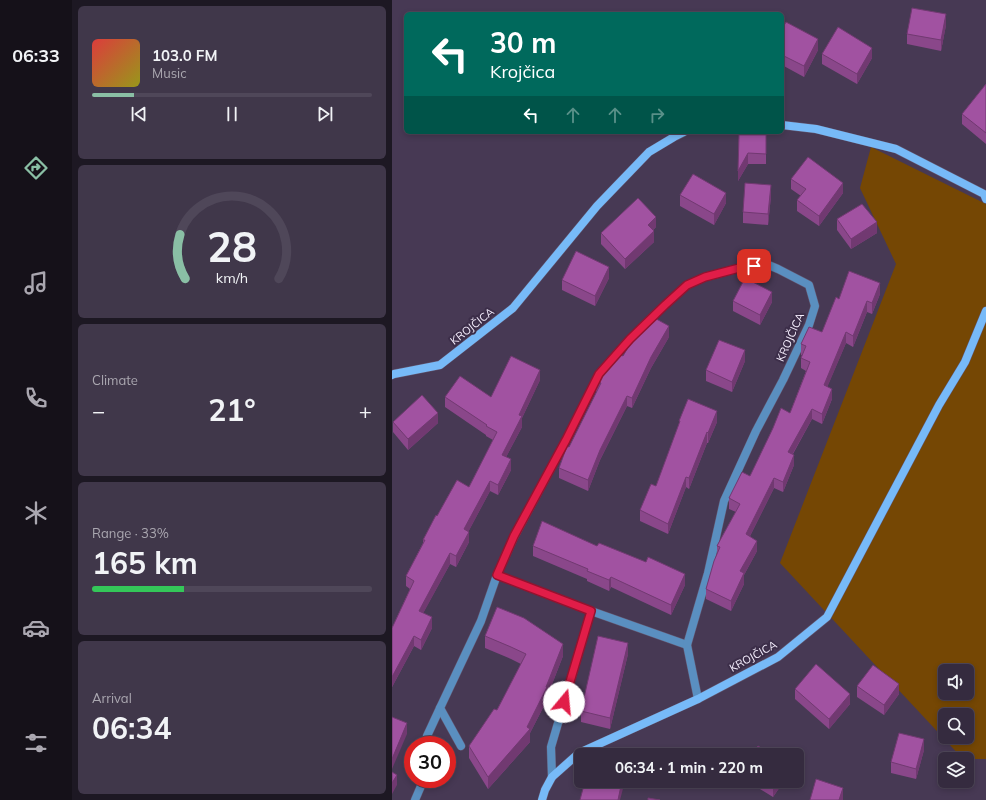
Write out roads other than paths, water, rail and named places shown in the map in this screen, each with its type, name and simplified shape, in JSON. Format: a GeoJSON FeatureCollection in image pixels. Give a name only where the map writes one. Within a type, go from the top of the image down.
{"type":"FeatureCollection","features":[{"type":"Feature","properties":{"kind":"main road"},"geometry":{"type":"LineString","coordinates":[[784,125],[816,129],[896,149],[984,194],[986,199]]}},
{"type":"Feature","properties":{"kind":"main road","name":"KROJČICA"},"geometry":{"type":"LineString","coordinates":[[392,375],[440,364],[513,308],[597,206],[649,152],[679,134]]}},
{"type":"Feature","properties":{"kind":"main road","name":"KROJČICA"},"geometry":{"type":"LineString","coordinates":[[542,800],[545,790],[552,777],[579,753],[698,699],[778,657],[827,617],[939,405],[965,362],[986,311]]}},
{"type":"Feature","properties":{"kind":"street","name":"KROJČICA"},"geometry":{"type":"LineString","coordinates":[[427,736],[481,621],[497,575],[514,536],[566,440],[599,374],[630,339],[687,285],[705,277],[743,267],[766,264],[809,285],[815,306],[783,380],[756,431],[724,501],[708,573],[687,646],[698,699]]}},
{"type":"Feature","properties":{"kind":"street"},"geometry":{"type":"LineString","coordinates":[[497,575],[687,646]]}},
{"type":"Feature","properties":{"kind":"street"},"geometry":{"type":"LineString","coordinates":[[552,777],[551,747],[591,611]]}},
{"type":"Feature","properties":{"kind":"street"},"geometry":{"type":"LineString","coordinates":[[440,708],[461,746]]}},
{"type":"Feature","properties":{"kind":"street"},"geometry":{"type":"LineString","coordinates":[[415,800],[420,788]]}}]}
